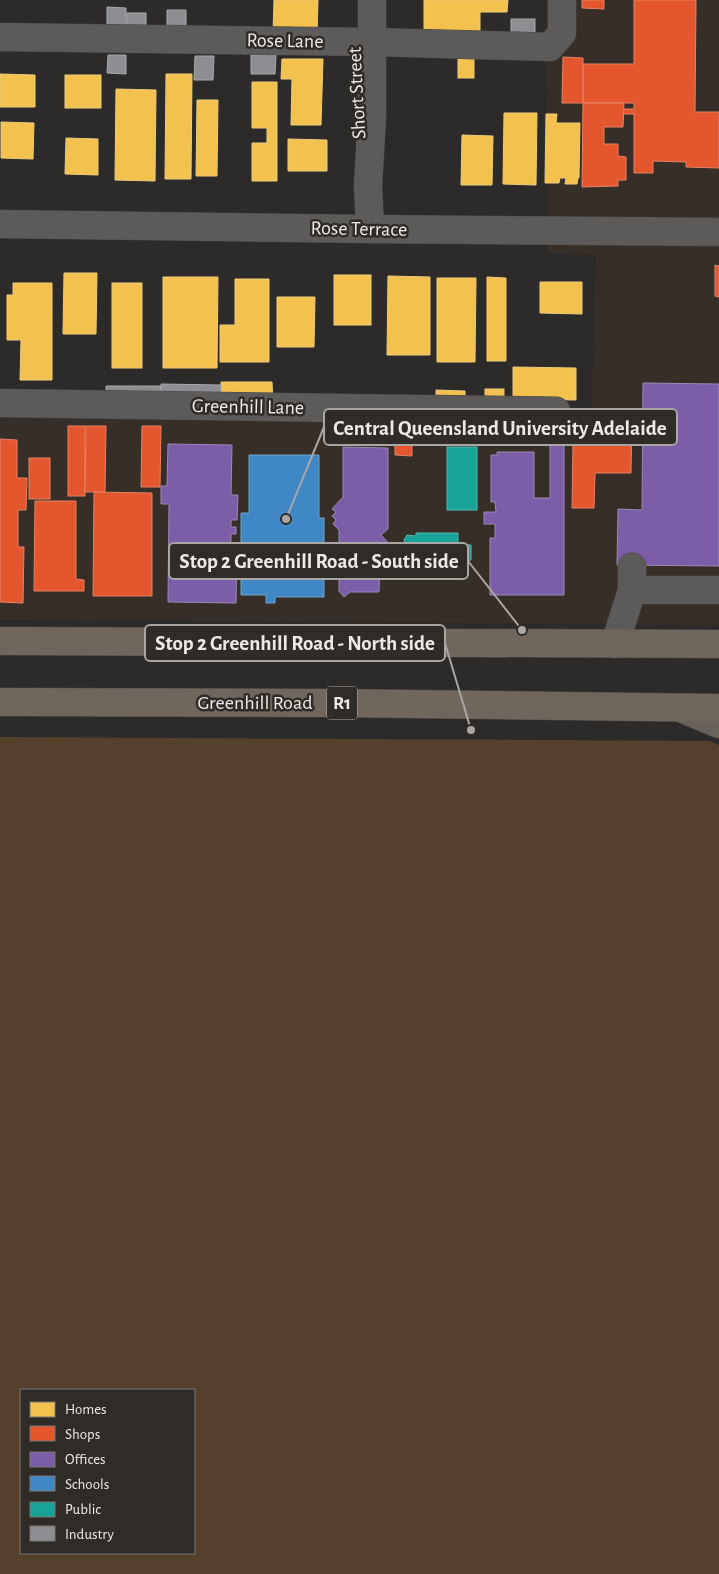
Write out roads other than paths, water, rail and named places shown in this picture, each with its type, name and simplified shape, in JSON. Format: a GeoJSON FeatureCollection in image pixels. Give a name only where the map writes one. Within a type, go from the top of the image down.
{"type":"FeatureCollection","features":[{"type":"Feature","properties":{"kind":"highway"},"geometry":{"type":"LineString","coordinates":[[0,641],[615,644],[715,641]]}},
{"type":"Feature","properties":{"kind":"highway","name":"Greenhill Road"},"geometry":{"type":"LineString","coordinates":[[0,702],[334,703],[719,708]]}},
{"type":"Feature","properties":{"kind":"main road"},"geometry":{"type":"LineString","coordinates":[[683,709],[719,724]]}},
{"type":"Feature","properties":{"kind":"street","name":"Short Street"},"geometry":{"type":"LineString","coordinates":[[355,0],[363,42]]}},
{"type":"Feature","properties":{"kind":"street","name":"Short Street"},"geometry":{"type":"LineString","coordinates":[[370,230],[368,186],[356,126],[363,42],[372,0]]}},
{"type":"Feature","properties":{"kind":"street","name":"Rose Lane"},"geometry":{"type":"LineString","coordinates":[[0,37],[363,42],[550,47],[562,32],[562,0]]}},
{"type":"Feature","properties":{"kind":"street","name":"Rose Terrace"},"geometry":{"type":"LineString","coordinates":[[0,224],[370,230],[719,232]]}},
{"type":"Feature","properties":{"kind":"street","name":"Greenhill Lane"},"geometry":{"type":"LineString","coordinates":[[0,403],[556,411]]}},
{"type":"Feature","properties":{"kind":"street"},"geometry":{"type":"LineString","coordinates":[[615,644],[632,578],[719,590]]}},
{"type":"Feature","properties":{"kind":"place","name":"Central Queensland University Adelaide"},"geometry":{"type":"Point","coordinates":[286,519]}},
{"type":"Feature","properties":{"kind":"place","name":"Stop 2 Greenhill Road - South side"},"geometry":{"type":"Point","coordinates":[522,630]}},
{"type":"Feature","properties":{"kind":"place","name":"Stop 2 Greenhill Road - North side"},"geometry":{"type":"Point","coordinates":[471,730]}}]}
